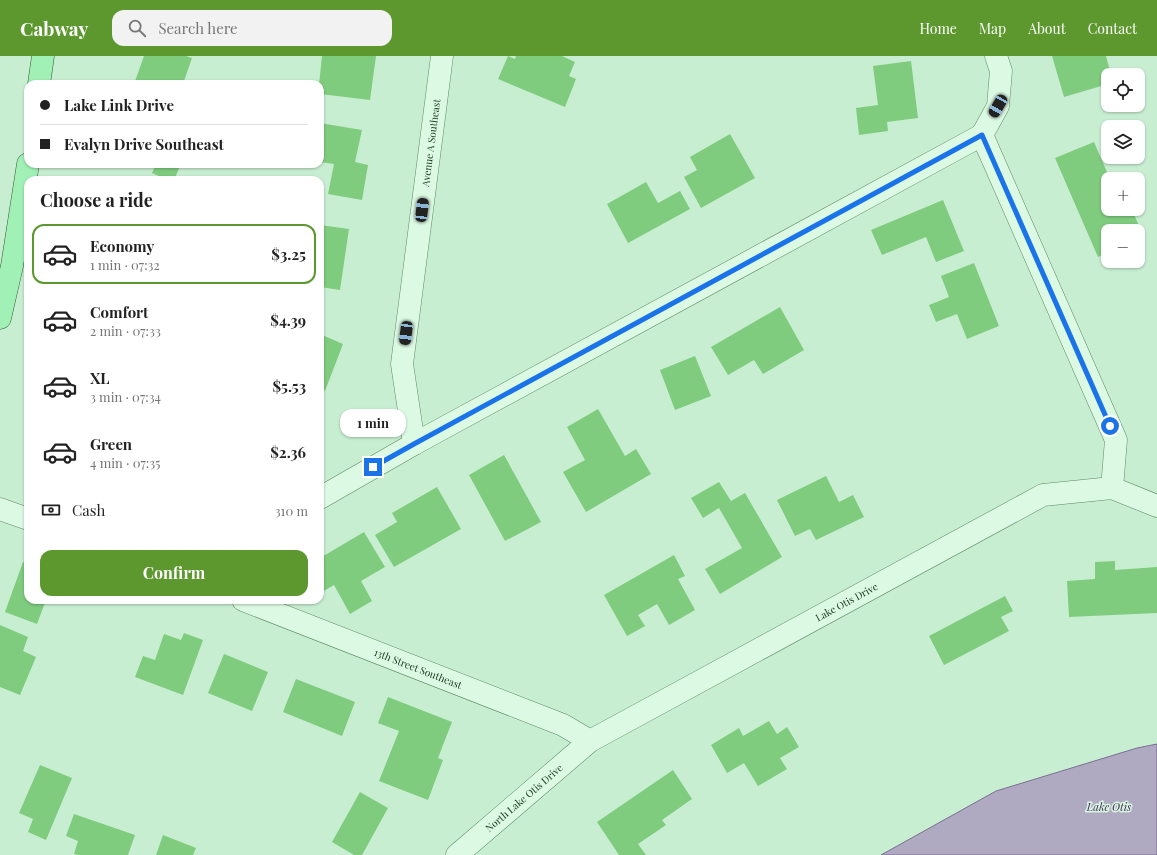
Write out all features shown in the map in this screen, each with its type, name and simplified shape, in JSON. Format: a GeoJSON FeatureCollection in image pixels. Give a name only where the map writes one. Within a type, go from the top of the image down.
{"type":"FeatureCollection","features":[{"type":"Feature","properties":{"kind":"main road"},"geometry":{"type":"LineString","coordinates":[[40,80],[43,56]]}},
{"type":"Feature","properties":{"kind":"main road"},"geometry":{"type":"LineString","coordinates":[[0,318],[12,266],[24,190]]}},
{"type":"Feature","properties":{"kind":"street","name":"Avenue A Southeast"},"geometry":{"type":"LineString","coordinates":[[414,444],[402,364],[442,56]]}},
{"type":"Feature","properties":{"kind":"street"},"geometry":{"type":"LineString","coordinates":[[324,496],[414,444],[982,135],[998,106],[1001,71],[996,56]]}},
{"type":"Feature","properties":{"kind":"street"},"geometry":{"type":"LineString","coordinates":[[982,135],[1116,440],[1112,488],[1157,506]]}},
{"type":"Feature","properties":{"kind":"street","name":"Lake Otis Drive"},"geometry":{"type":"LineString","coordinates":[[590,742],[1043,495],[1112,488]]}},
{"type":"Feature","properties":{"kind":"street"},"geometry":{"type":"LineString","coordinates":[[0,509],[24,518]]}},
{"type":"Feature","properties":{"kind":"street","name":"13th Street Southeast"},"geometry":{"type":"LineString","coordinates":[[253,604],[564,725],[590,742]]}},
{"type":"Feature","properties":{"kind":"street","name":"North Lake Otis Drive"},"geometry":{"type":"LineString","coordinates":[[457,855],[590,742]]}},
{"type":"Feature","properties":{"kind":"water","name":"Lake Otis"},"geometry":{"type":"Polygon","coordinates":[[[1157,744],[1157,855],[881,855],[996,791],[1137,748],[1157,744]]]}},
{"type":"Feature","properties":{"kind":"building"},"geometry":{"type":"Polygon","coordinates":[[[144,56],[186,56],[192,58],[184,80],[135,80],[144,56]]]}},
{"type":"Feature","properties":{"kind":"building"},"geometry":{"type":"Polygon","coordinates":[[[322,56],[376,56],[370,100],[324,94],[324,80],[319,80],[322,56]]]}},
{"type":"Feature","properties":{"kind":"building"},"geometry":{"type":"Polygon","coordinates":[[[508,56],[515,59],[516,56],[562,56],[575,62],[569,76],[576,79],[565,107],[498,79],[508,56]]]}},
{"type":"Feature","properties":{"kind":"building"},"geometry":{"type":"Polygon","coordinates":[[[1052,56],[1106,56],[1109,68],[1101,68],[1101,86],[1064,97],[1052,56]]]}},
{"type":"Feature","properties":{"kind":"building"},"geometry":{"type":"Polygon","coordinates":[[[911,61],[918,118],[887,122],[888,131],[859,135],[856,108],[878,105],[873,66],[911,61]]]}},
{"type":"Feature","properties":{"kind":"building"},"geometry":{"type":"Polygon","coordinates":[[[324,124],[362,130],[355,162],[368,165],[362,200],[328,194],[334,164],[324,163],[324,124]]]}},
{"type":"Feature","properties":{"kind":"building"},"geometry":{"type":"Polygon","coordinates":[[[730,134],[755,178],[701,208],[684,177],[697,170],[690,157],[730,134]]]}},
{"type":"Feature","properties":{"kind":"building"},"geometry":{"type":"Polygon","coordinates":[[[1094,142],[1101,158],[1101,164],[1104,164],[1107,172],[1101,172],[1101,216],[1135,216],[1138,224],[1101,224],[1101,256],[1098,257],[1055,158],[1094,142]]]}},
{"type":"Feature","properties":{"kind":"building"},"geometry":{"type":"Polygon","coordinates":[[[154,168],[179,168],[176,176],[159,176],[152,173],[154,168]]]}},
{"type":"Feature","properties":{"kind":"building"},"geometry":{"type":"Polygon","coordinates":[[[646,182],[658,203],[680,191],[690,209],[628,243],[607,204],[646,182]]]}},
{"type":"Feature","properties":{"kind":"building"},"geometry":{"type":"Polygon","coordinates":[[[943,200],[964,251],[936,262],[926,237],[882,255],[871,230],[943,200]]]}},
{"type":"Feature","properties":{"kind":"building"},"geometry":{"type":"Polygon","coordinates":[[[324,226],[349,229],[340,290],[324,288],[324,226]]]}},
{"type":"Feature","properties":{"kind":"building"},"geometry":{"type":"Polygon","coordinates":[[[974,263],[999,326],[967,339],[957,314],[936,322],[929,305],[949,297],[941,276],[974,263]]]}},
{"type":"Feature","properties":{"kind":"building"},"geometry":{"type":"Polygon","coordinates":[[[780,307],[804,350],[763,374],[754,360],[728,375],[711,347],[780,307]]]}},
{"type":"Feature","properties":{"kind":"building"},"geometry":{"type":"Polygon","coordinates":[[[324,336],[343,344],[324,391],[324,336]]]}},
{"type":"Feature","properties":{"kind":"building"},"geometry":{"type":"Polygon","coordinates":[[[695,356],[711,396],[675,410],[660,370],[695,356]]]}},
{"type":"Feature","properties":{"kind":"building"},"geometry":{"type":"Polygon","coordinates":[[[598,409],[625,456],[636,449],[651,474],[586,512],[563,472],[585,460],[567,427],[598,409]]]}},
{"type":"Feature","properties":{"kind":"building"},"geometry":{"type":"Polygon","coordinates":[[[504,455],[541,522],[505,541],[469,475],[504,455]]]}},
{"type":"Feature","properties":{"kind":"building"},"geometry":{"type":"Polygon","coordinates":[[[826,476],[839,502],[853,495],[864,517],[816,540],[810,529],[795,536],[777,500],[826,476]]]}},
{"type":"Feature","properties":{"kind":"building"},"geometry":{"type":"Polygon","coordinates":[[[719,482],[731,501],[745,493],[782,557],[720,594],[705,569],[742,548],[719,508],[703,518],[691,498],[719,482]]]}},
{"type":"Feature","properties":{"kind":"building"},"geometry":{"type":"Polygon","coordinates":[[[437,487],[461,529],[394,567],[375,535],[397,522],[392,513],[437,487]]]}},
{"type":"Feature","properties":{"kind":"building"},"geometry":{"type":"Polygon","coordinates":[[[364,532],[385,567],[361,581],[372,601],[350,614],[334,585],[324,591],[324,556],[364,532]]]}},
{"type":"Feature","properties":{"kind":"building"},"geometry":{"type":"Polygon","coordinates":[[[674,555],[685,576],[678,579],[695,610],[669,625],[657,604],[638,615],[645,626],[627,636],[604,595],[674,555]]]}},
{"type":"Feature","properties":{"kind":"building"},"geometry":{"type":"Polygon","coordinates":[[[1115,561],[1115,570],[1157,567],[1157,613],[1069,617],[1067,581],[1095,579],[1095,562],[1115,561]]]}},
{"type":"Feature","properties":{"kind":"building"},"geometry":{"type":"Polygon","coordinates":[[[24,562],[24,604],[44,604],[37,624],[5,612],[24,562]]]}},
{"type":"Feature","properties":{"kind":"building"},"geometry":{"type":"Polygon","coordinates":[[[1005,596],[1013,611],[1001,617],[1009,631],[944,665],[929,636],[1005,596]]]}},
{"type":"Feature","properties":{"kind":"building"},"geometry":{"type":"Polygon","coordinates":[[[0,625],[28,637],[23,651],[36,657],[20,695],[0,687],[0,625]]]}},
{"type":"Feature","properties":{"kind":"building"},"geometry":{"type":"Polygon","coordinates":[[[184,633],[203,640],[183,695],[135,677],[143,656],[155,660],[164,634],[181,640],[184,633]]]}},
{"type":"Feature","properties":{"kind":"building"},"geometry":{"type":"Polygon","coordinates":[[[224,654],[268,672],[252,711],[208,693],[224,654]]]}},
{"type":"Feature","properties":{"kind":"building"},"geometry":{"type":"Polygon","coordinates":[[[296,679],[355,702],[342,736],[283,712],[296,679]]]}},
{"type":"Feature","properties":{"kind":"building"},"geometry":{"type":"Polygon","coordinates":[[[388,697],[452,722],[438,758],[443,760],[428,800],[379,781],[399,731],[378,723],[388,697]]]}},
{"type":"Feature","properties":{"kind":"building"},"geometry":{"type":"Polygon","coordinates":[[[769,721],[777,734],[787,727],[799,747],[780,758],[787,769],[758,786],[744,763],[727,773],[711,745],[739,728],[743,736],[769,721]]]}},
{"type":"Feature","properties":{"kind":"building"},"geometry":{"type":"Polygon","coordinates":[[[40,765],[72,778],[46,840],[28,832],[33,819],[19,813],[40,765]]]}},
{"type":"Feature","properties":{"kind":"building"},"geometry":{"type":"Polygon","coordinates":[[[673,770],[692,799],[662,820],[666,825],[638,844],[646,855],[619,855],[597,822],[673,770]]]}},
{"type":"Feature","properties":{"kind":"building"},"geometry":{"type":"Polygon","coordinates":[[[360,792],[388,808],[362,855],[354,855],[332,842],[360,792]]]}},
{"type":"Feature","properties":{"kind":"building"},"geometry":{"type":"Polygon","coordinates":[[[74,814],[135,835],[128,855],[74,854],[78,841],[66,836],[74,814]]]}},
{"type":"Feature","properties":{"kind":"building"},"geometry":{"type":"Polygon","coordinates":[[[163,835],[196,848],[193,855],[156,855],[163,835]]]}},
{"type":"Feature","properties":{"kind":"route"},"geometry":{"type":"LineString","coordinates":[[373,467],[982,135],[1110,426]]}}]}
